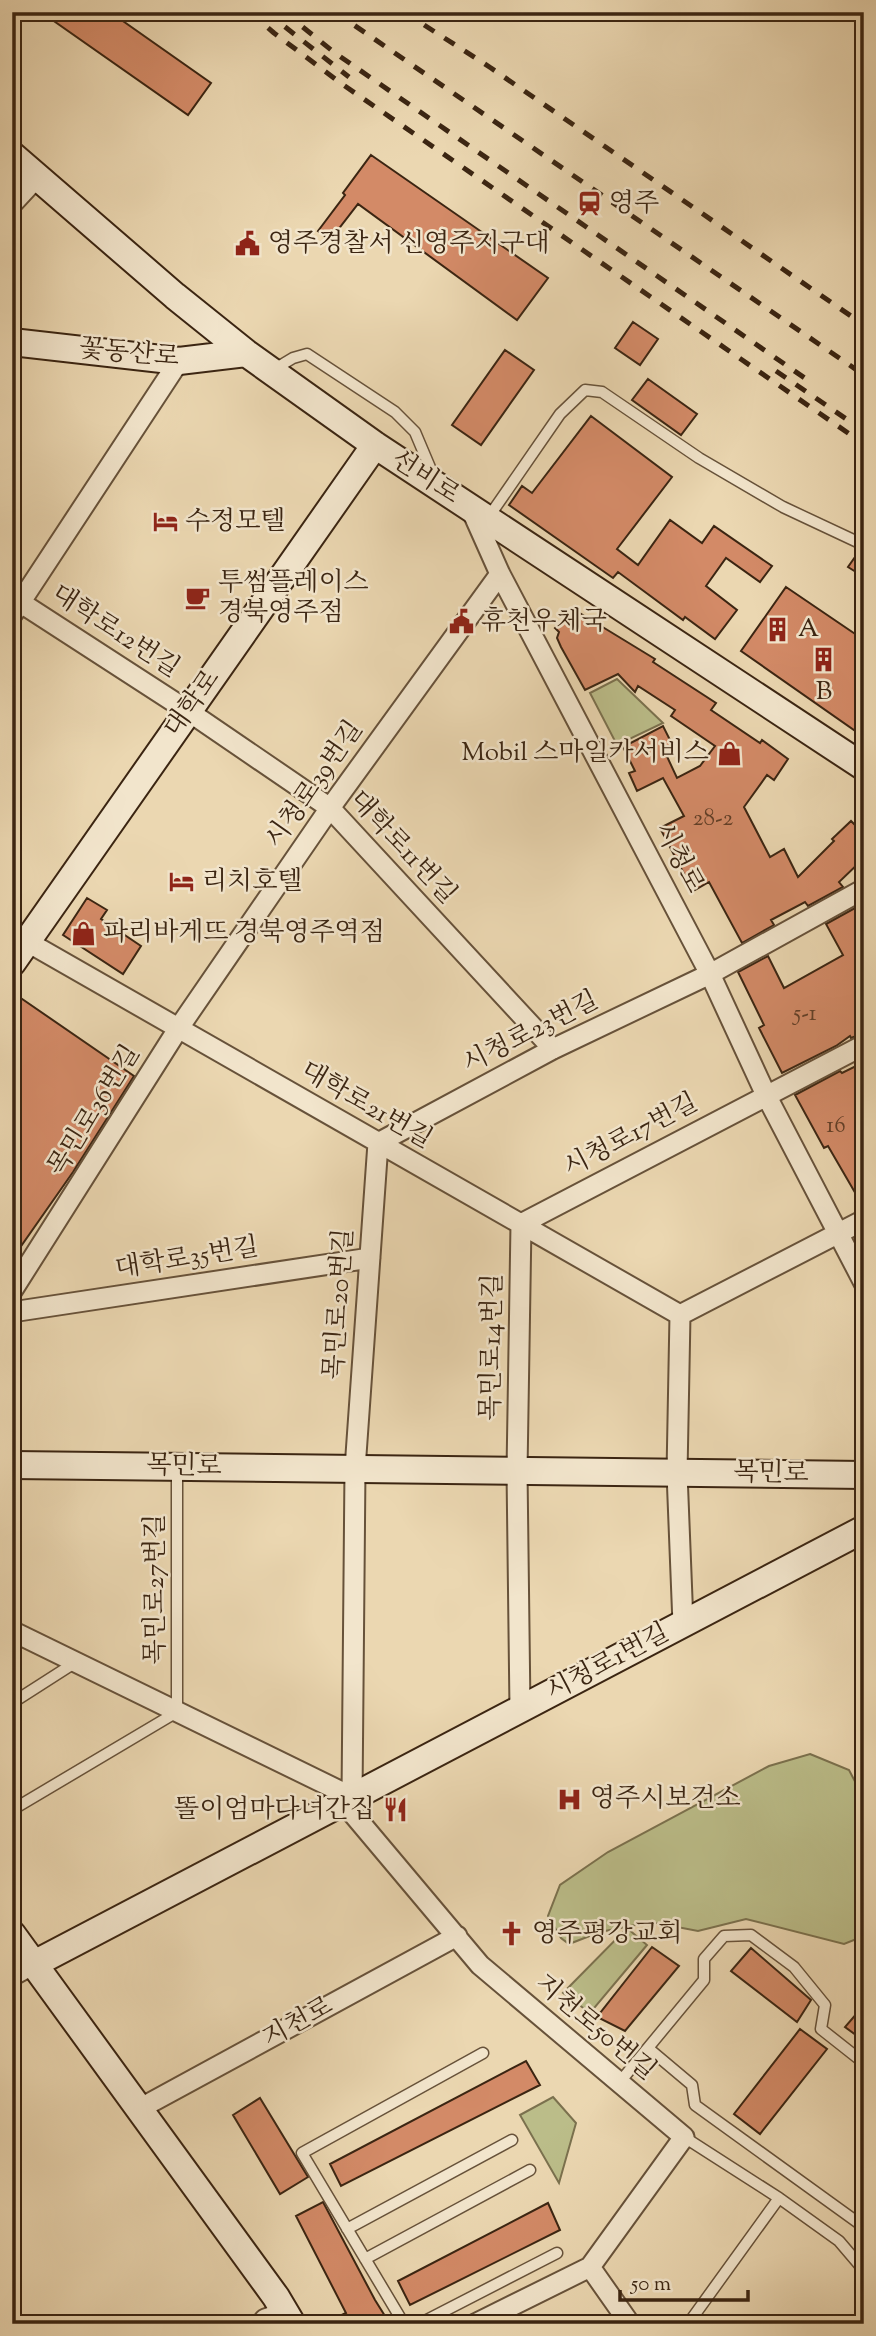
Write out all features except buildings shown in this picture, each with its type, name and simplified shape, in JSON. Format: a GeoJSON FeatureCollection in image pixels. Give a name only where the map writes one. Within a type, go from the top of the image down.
{"type":"FeatureCollection","features":[{"type":"Feature","properties":{"kind":"main road","name":"선비로"},"geometry":{"type":"LineString","coordinates":[[12,155],[175,296],[271,371],[375,445],[864,767]]}},
{"type":"Feature","properties":{"kind":"main road","name":"꽃동산로"},"geometry":{"type":"LineString","coordinates":[[12,342],[179,361],[246,353]]}},
{"type":"Feature","properties":{"kind":"main road","name":"대학로"},"geometry":{"type":"LineString","coordinates":[[12,963],[20,937],[188,711],[375,445]]}},
{"type":"Feature","properties":{"kind":"main road","name":"목민로"},"geometry":{"type":"LineString","coordinates":[[12,1465],[864,1475]]}},
{"type":"Feature","properties":{"kind":"main road","name":"시청로1번길"},"geometry":{"type":"LineString","coordinates":[[23,1970],[864,1529]]}},
{"type":"Feature","properties":{"kind":"main road"},"geometry":{"type":"LineString","coordinates":[[12,1934],[23,1970],[139,2109],[288,2318]]}},
{"type":"Feature","properties":{"kind":"street"},"geometry":{"type":"LineString","coordinates":[[12,204],[37,177]]}},
{"type":"Feature","properties":{"kind":"street"},"geometry":{"type":"LineString","coordinates":[[15,604],[179,361]]}},
{"type":"Feature","properties":{"kind":"street","name":"시청로"},"geometry":{"type":"LineString","coordinates":[[479,513],[500,573],[710,974],[766,1095],[864,1283]]}},
{"type":"Feature","properties":{"kind":"street","name":"시청로39번길"},"geometry":{"type":"LineString","coordinates":[[178,1029],[330,807],[500,573]]}},
{"type":"Feature","properties":{"kind":"street","name":"대학로12번길"},"geometry":{"type":"LineString","coordinates":[[15,604],[188,711]]}},
{"type":"Feature","properties":{"kind":"street","name":"대학로11번길"},"geometry":{"type":"LineString","coordinates":[[188,711],[330,807],[552,1049]]}},
{"type":"Feature","properties":{"kind":"street","name":"시청로23번길"},"geometry":{"type":"LineString","coordinates":[[377,1143],[552,1049],[710,974],[864,889]]}},
{"type":"Feature","properties":{"kind":"street","name":"대학로21번길"},"geometry":{"type":"LineString","coordinates":[[20,937],[680,1315]]}},
{"type":"Feature","properties":{"kind":"street","name":"목민로36번길"},"geometry":{"type":"LineString","coordinates":[[12,1291],[178,1029]]}},
{"type":"Feature","properties":{"kind":"street","name":"시청로17번길"},"geometry":{"type":"LineString","coordinates":[[520,1224],[864,1045]]}},
{"type":"Feature","properties":{"kind":"street","name":"목민로20번길"},"geometry":{"type":"LineString","coordinates":[[355,1469],[377,1143]]}},
{"type":"Feature","properties":{"kind":"street"},"geometry":{"type":"LineString","coordinates":[[683,1624],[677,1472],[680,1315],[864,1220]]}},
{"type":"Feature","properties":{"kind":"street","name":"목민로14번길"},"geometry":{"type":"LineString","coordinates":[[517,1471],[520,1224]]}},
{"type":"Feature","properties":{"kind":"street","name":"대학로35번길"},"geometry":{"type":"LineString","coordinates":[[12,1312],[370,1258]]}},
{"type":"Feature","properties":{"kind":"street"},"geometry":{"type":"LineString","coordinates":[[12,1631],[348,1800],[355,1469]]}},
{"type":"Feature","properties":{"kind":"street"},"geometry":{"type":"LineString","coordinates":[[517,1471],[520,1709]]}},
{"type":"Feature","properties":{"kind":"street","name":"지천로50번길"},"geometry":{"type":"LineString","coordinates":[[348,1800],[480,1965],[684,2137]]}},
{"type":"Feature","properties":{"kind":"street","name":"지천로"},"geometry":{"type":"LineString","coordinates":[[139,2109],[457,1936]]}},
{"type":"Feature","properties":{"kind":"street"},"geometry":{"type":"LineString","coordinates":[[475,2324],[590,2267],[684,2137]]}},
{"type":"Feature","properties":{"kind":"street"},"geometry":{"type":"LineString","coordinates":[[590,2267],[630,2324]]}},
{"type":"Feature","properties":{"kind":"street"},"geometry":{"type":"LineString","coordinates":[[261,2324],[265,2319],[288,2318]]}},
{"type":"Feature","properties":{"kind":"lane"},"geometry":{"type":"LineString","coordinates":[[271,371],[293,358],[307,354],[395,412],[415,432],[439,487]]}},
{"type":"Feature","properties":{"kind":"lane"},"geometry":{"type":"LineString","coordinates":[[479,513],[560,414],[585,390],[602,392],[699,458],[783,507],[864,545]]}},
{"type":"Feature","properties":{"kind":"lane","name":"목민로27번길"},"geometry":{"type":"LineString","coordinates":[[177,1466],[177,1712]]}},
{"type":"Feature","properties":{"kind":"lane"},"geometry":{"type":"LineString","coordinates":[[12,1703],[76,1662]]}},
{"type":"Feature","properties":{"kind":"lane"},"geometry":{"type":"LineString","coordinates":[[12,1810],[177,1712]]}},
{"type":"Feature","properties":{"kind":"lane"},"geometry":{"type":"LineString","coordinates":[[618,2083],[704,1980],[704,1959],[724,1936],[751,1935],[794,1967],[825,2005],[821,2029],[859,2059],[864,2057]]}},
{"type":"Feature","properties":{"kind":"lane"},"geometry":{"type":"LineString","coordinates":[[648,2048],[692,2085],[695,2105],[864,2227]]}},
{"type":"Feature","properties":{"kind":"lane"},"geometry":{"type":"LineString","coordinates":[[404,2324],[302,2153],[483,2053]]}},
{"type":"Feature","properties":{"kind":"lane"},"geometry":{"type":"LineString","coordinates":[[684,2137],[779,2198],[839,2241],[862,2267]]}},
{"type":"Feature","properties":{"kind":"lane"},"geometry":{"type":"LineString","coordinates":[[347,2229],[512,2140]]}},
{"type":"Feature","properties":{"kind":"lane"},"geometry":{"type":"LineString","coordinates":[[365,2259],[530,2170]]}},
{"type":"Feature","properties":{"kind":"lane"},"geometry":{"type":"LineString","coordinates":[[688,2324],[779,2198]]}},
{"type":"Feature","properties":{"kind":"lane"},"geometry":{"type":"LineString","coordinates":[[419,2324],[557,2253]]}},
{"type":"Feature","properties":{"kind":"green space"},"geometry":{"type":"Polygon","coordinates":[[[617,679],[663,723],[617,745],[590,693],[617,679]]]}},
{"type":"Feature","properties":{"kind":"green space"},"geometry":{"type":"Polygon","coordinates":[[[810,1754],[849,1770],[860,1791],[864,1791],[864,1936],[844,1944],[746,1919],[698,1931],[651,1922],[600,1932],[569,1944],[561,1938],[548,1916],[560,1885],[608,1852],[769,1766],[810,1754]]]}},
{"type":"Feature","properties":{"kind":"green space"},"geometry":{"type":"Polygon","coordinates":[[[627,1928],[647,1945],[590,2013],[563,1993],[627,1928]]]}},
{"type":"Feature","properties":{"kind":"green space"},"geometry":{"type":"Polygon","coordinates":[[[553,2097],[576,2123],[559,2183],[520,2115],[553,2097]]]}},
{"type":"Feature","properties":{"kind":"railway"},"geometry":{"type":"LineString","coordinates":[[250,12],[342,84],[864,444]]}},
{"type":"Feature","properties":{"kind":"railway"},"geometry":{"type":"LineString","coordinates":[[266,12],[349,77]]}},
{"type":"Feature","properties":{"kind":"railway"},"geometry":{"type":"LineString","coordinates":[[284,12],[335,53],[809,381]]}},
{"type":"Feature","properties":{"kind":"railway"},"geometry":{"type":"LineString","coordinates":[[335,12],[864,375]]}},
{"type":"Feature","properties":{"kind":"railway"},"geometry":{"type":"LineString","coordinates":[[404,12],[491,68],[864,325]]}},
{"type":"Feature","properties":{"kind":"railway"},"geometry":{"type":"LineString","coordinates":[[776,371],[864,431]]}},
{"type":"Feature","properties":{"kind":"place","name":"영주"},"geometry":{"type":"Point","coordinates":[589,204]}},
{"type":"Feature","properties":{"kind":"place","name":"영주경찰서 신영주지구대"},"geometry":{"type":"Point","coordinates":[248,244]}},
{"type":"Feature","properties":{"kind":"place","name":"수정모텔"},"geometry":{"type":"Point","coordinates":[165,522]}},
{"type":"Feature","properties":{"kind":"place","name":"투썸플레이스 경북영주점"},"geometry":{"type":"Point","coordinates":[198,598]}},
{"type":"Feature","properties":{"kind":"place","name":"휴천우체국"},"geometry":{"type":"Point","coordinates":[461,622]}},
{"type":"Feature","properties":{"kind":"place","name":"A"},"geometry":{"type":"Point","coordinates":[778,629]}},
{"type":"Feature","properties":{"kind":"place","name":"B"},"geometry":{"type":"Point","coordinates":[824,660]}},
{"type":"Feature","properties":{"kind":"place","name":"Mobil 스마일카서비스"},"geometry":{"type":"Point","coordinates":[729,753]}},
{"type":"Feature","properties":{"kind":"place","name":"리치호텔"},"geometry":{"type":"Point","coordinates":[182,882]}},
{"type":"Feature","properties":{"kind":"place","name":"파리바게뜨 경북영주역점"},"geometry":{"type":"Point","coordinates":[83,933]}},
{"type":"Feature","properties":{"kind":"place","name":"영주시보건소"},"geometry":{"type":"Point","coordinates":[570,1799]}},
{"type":"Feature","properties":{"kind":"place","name":"똘이엄마다녀간집"},"geometry":{"type":"Point","coordinates":[395,1810]}},
{"type":"Feature","properties":{"kind":"place","name":"영주평강교회"},"geometry":{"type":"Point","coordinates":[512,1934]}}]}
